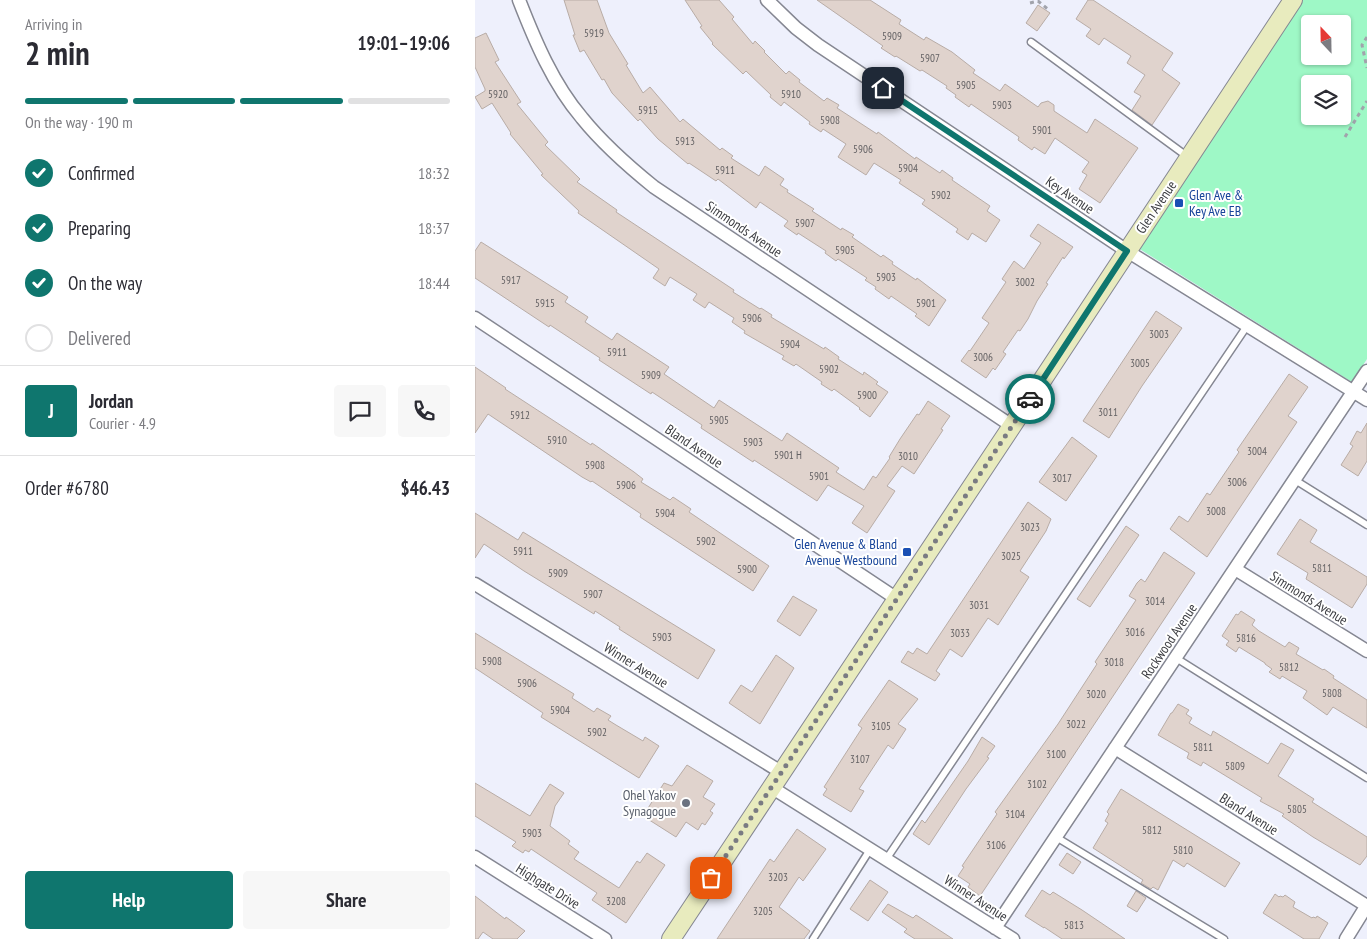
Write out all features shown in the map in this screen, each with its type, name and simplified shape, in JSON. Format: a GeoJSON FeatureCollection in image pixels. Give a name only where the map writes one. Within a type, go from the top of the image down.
{"type":"FeatureCollection","features":[{"type":"Feature","properties":{"kind":"street","name":"Simmonds Avenue"},"geometry":{"type":"LineString","coordinates":[[519,0],[543,58],[562,90],[581,118],[629,166],[654,187],[1012,426]]}},
{"type":"Feature","properties":{"kind":"street","name":"Key Avenue"},"geometry":{"type":"LineString","coordinates":[[767,0],[817,45],[1127,251],[1367,400]]}},
{"type":"Feature","properties":{"kind":"street","name":"Glen Avenue"},"geometry":{"type":"LineString","coordinates":[[671,939],[1293,0]]}},
{"type":"Feature","properties":{"kind":"street","name":"Bland Avenue"},"geometry":{"type":"LineString","coordinates":[[475,318],[897,599]]}},
{"type":"Feature","properties":{"kind":"street","name":"Rockwood Avenue"},"geometry":{"type":"LineString","coordinates":[[995,928],[1367,371]]}},
{"type":"Feature","properties":{"kind":"street","name":"Simmonds Avenue"},"geometry":{"type":"LineString","coordinates":[[1235,569],[1367,651]]}},
{"type":"Feature","properties":{"kind":"street","name":"Winner Avenue"},"geometry":{"type":"LineString","coordinates":[[475,584],[781,772]]}},
{"type":"Feature","properties":{"kind":"street","name":"Bland Avenue"},"geometry":{"type":"LineString","coordinates":[[1115,748],[1367,906]]}},
{"type":"Feature","properties":{"kind":"street","name":"Winner Avenue"},"geometry":{"type":"LineString","coordinates":[[771,787],[887,858],[1013,939]]}},
{"type":"Feature","properties":{"kind":"street","name":"Highgate Drive"},"geometry":{"type":"LineString","coordinates":[[475,858],[605,939]]}},
{"type":"Feature","properties":{"kind":"street"},"geometry":{"type":"LineString","coordinates":[[1347,939],[1367,906]]}},
{"type":"Feature","properties":{"kind":"lane"},"geometry":{"type":"LineString","coordinates":[[1031,42],[1189,158]]}},
{"type":"Feature","properties":{"kind":"lane"},"geometry":{"type":"LineString","coordinates":[[887,858],[1247,326]]}},
{"type":"Feature","properties":{"kind":"lane"},"geometry":{"type":"LineString","coordinates":[[1295,480],[1367,525]]}},
{"type":"Feature","properties":{"kind":"lane"},"geometry":{"type":"LineString","coordinates":[[1175,658],[1367,778]]}},
{"type":"Feature","properties":{"kind":"lane"},"geometry":{"type":"LineString","coordinates":[[1056,837],[1224,939]]}},
{"type":"Feature","properties":{"kind":"lane"},"geometry":{"type":"LineString","coordinates":[[813,939],[871,848]]}},
{"type":"Feature","properties":{"kind":"path"},"geometry":{"type":"LineString","coordinates":[[1030,3],[1038,1],[1050,11]]}},
{"type":"Feature","properties":{"kind":"path"},"geometry":{"type":"LineString","coordinates":[[1367,37],[1362,45],[1367,68]]}},
{"type":"Feature","properties":{"kind":"path"},"geometry":{"type":"LineString","coordinates":[[1345,137],[1367,100]]}},
{"type":"Feature","properties":{"kind":"green space"},"geometry":{"type":"Polygon","coordinates":[[[1303,0],[1367,0],[1367,359],[1352,382],[1138,248],[1303,0]]]}},
{"type":"Feature","properties":{"kind":"building"},"geometry":{"type":"Polygon","coordinates":[[[564,0],[597,0],[609,33],[643,93],[650,87],[680,122],[683,119],[720,150],[722,148],[733,156],[731,158],[759,176],[765,166],[784,179],[780,185],[788,190],[787,192],[814,209],[812,211],[841,230],[842,228],[854,235],[852,237],[881,257],[883,255],[893,262],[892,264],[916,280],[917,278],[946,300],[929,326],[915,316],[917,314],[891,296],[889,299],[875,289],[876,287],[865,280],[867,278],[838,259],[836,261],[825,253],[826,251],[784,226],[788,221],[760,202],[756,208],[718,179],[716,181],[688,164],[658,139],[612,93],[584,50],[580,52],[573,35],[575,35],[564,0]]]}},
{"type":"Feature","properties":{"kind":"building"},"geometry":{"type":"Polygon","coordinates":[[[685,0],[719,0],[753,44],[755,41],[786,74],[789,71],[800,80],[799,82],[824,101],[827,98],[839,105],[837,108],[877,134],[878,132],[915,159],[916,157],[940,173],[942,170],[953,178],[952,180],[990,206],[987,211],[1000,220],[986,242],[972,233],[968,240],[956,232],[958,229],[922,204],[925,200],[899,183],[901,180],[874,163],[866,175],[838,157],[846,144],[823,129],[821,132],[809,124],[810,122],[784,102],[781,106],[746,71],[743,74],[712,44],[685,0]]]}},
{"type":"Feature","properties":{"kind":"building"},"geometry":{"type":"Polygon","coordinates":[[[817,0],[870,0],[901,20],[899,24],[924,40],[926,37],[952,52],[975,70],[973,73],[1000,91],[1005,84],[1038,107],[1041,103],[1048,101],[1054,105],[1054,111],[1087,133],[1095,119],[1138,148],[1100,203],[1079,189],[1087,175],[1082,172],[1089,162],[1055,138],[1045,154],[1034,147],[1032,150],[1018,140],[1019,137],[971,104],[969,107],[955,97],[956,95],[946,88],[947,86],[881,48],[883,46],[817,0]]]}},
{"type":"Feature","properties":{"kind":"building"},"geometry":{"type":"Polygon","coordinates":[[[1088,0],[1093,0],[1173,53],[1162,70],[1180,83],[1152,125],[1132,110],[1141,96],[1134,92],[1145,75],[1127,63],[1131,56],[1104,38],[1099,45],[1086,36],[1091,29],[1076,19],[1088,0]]]}},
{"type":"Feature","properties":{"kind":"building"},"geometry":{"type":"Polygon","coordinates":[[[1038,5],[1050,13],[1037,31],[1026,23],[1038,5]]]}},
{"type":"Feature","properties":{"kind":"building"},"geometry":{"type":"Polygon","coordinates":[[[486,33],[499,60],[495,62],[521,102],[517,104],[548,142],[545,145],[580,179],[577,182],[617,210],[616,212],[734,290],[733,292],[824,349],[825,347],[839,357],[838,359],[863,375],[864,372],[878,382],[876,384],[888,392],[870,417],[834,389],[832,391],[796,364],[794,366],[782,359],[784,356],[744,333],[745,331],[732,322],[734,318],[709,302],[705,308],[693,300],[697,294],[670,277],[665,286],[653,278],[659,269],[578,213],[579,211],[541,175],[543,174],[510,134],[492,103],[482,109],[475,97],[485,91],[485,89],[475,67],[475,38],[486,33]]]}},
{"type":"Feature","properties":{"kind":"building"},"geometry":{"type":"Polygon","coordinates":[[[1038,224],[1073,247],[1064,259],[1063,257],[1046,283],[1048,284],[1028,319],[1003,352],[1006,354],[995,370],[993,368],[986,378],[961,361],[989,323],[982,318],[1006,282],[1002,279],[1014,261],[1024,269],[1041,243],[1030,236],[1038,224]]]}},
{"type":"Feature","properties":{"kind":"building"},"geometry":{"type":"Polygon","coordinates":[[[481,242],[568,297],[565,302],[588,317],[585,322],[612,340],[617,333],[669,367],[664,374],[714,408],[719,400],[782,441],[787,433],[839,468],[836,472],[864,490],[873,476],[876,478],[900,439],[928,401],[950,416],[914,474],[902,466],[887,486],[895,491],[867,533],[852,523],[864,506],[828,485],[817,501],[754,460],[753,462],[701,428],[702,425],[652,392],[651,394],[550,325],[549,327],[475,278],[475,251],[481,242]]]}},
{"type":"Feature","properties":{"kind":"building"},"geometry":{"type":"Polygon","coordinates":[[[1156,311],[1182,328],[1109,438],[1083,421],[1156,311]]]}},
{"type":"Feature","properties":{"kind":"building"},"geometry":{"type":"Polygon","coordinates":[[[475,367],[505,389],[591,445],[592,443],[634,472],[643,479],[641,482],[670,500],[673,497],[691,509],[689,512],[769,566],[753,591],[640,517],[641,514],[592,481],[582,477],[488,414],[475,433],[475,367]]]}},
{"type":"Feature","properties":{"kind":"building"},"geometry":{"type":"Polygon","coordinates":[[[1289,374],[1308,387],[1288,416],[1297,422],[1207,557],[1170,529],[1179,516],[1188,522],[1207,493],[1210,495],[1239,452],[1237,450],[1289,374]]]}},
{"type":"Feature","properties":{"kind":"building"},"geometry":{"type":"Polygon","coordinates":[[[1367,423],[1367,461],[1358,476],[1341,465],[1353,446],[1350,444],[1357,431],[1361,433],[1367,423]]]}},
{"type":"Feature","properties":{"kind":"building"},"geometry":{"type":"Polygon","coordinates":[[[1072,437],[1097,456],[1066,501],[1039,482],[1072,437]]]}},
{"type":"Feature","properties":{"kind":"building"},"geometry":{"type":"Polygon","coordinates":[[[1028,502],[1051,519],[1046,531],[1020,571],[1029,577],[998,625],[988,618],[962,657],[950,649],[936,671],[940,674],[935,681],[901,662],[908,651],[913,654],[917,648],[927,654],[1028,502]]]}},
{"type":"Feature","properties":{"kind":"building"},"geometry":{"type":"Polygon","coordinates":[[[475,513],[518,540],[523,532],[715,650],[698,679],[619,629],[620,627],[595,611],[594,614],[484,544],[475,558],[475,513]]]}},
{"type":"Feature","properties":{"kind":"building"},"geometry":{"type":"Polygon","coordinates":[[[1300,519],[1317,530],[1310,542],[1367,577],[1367,584],[1352,608],[1306,579],[1308,573],[1277,554],[1300,519]]]}},
{"type":"Feature","properties":{"kind":"building"},"geometry":{"type":"Polygon","coordinates":[[[1126,526],[1139,535],[1090,607],[1077,599],[1126,526]]]}},
{"type":"Feature","properties":{"kind":"building"},"geometry":{"type":"Polygon","coordinates":[[[1164,552],[1195,573],[980,896],[968,887],[970,884],[958,876],[964,867],[962,866],[997,814],[995,812],[1058,724],[1097,664],[1095,662],[1136,600],[1129,596],[1137,583],[1141,579],[1145,582],[1164,552]]]}},
{"type":"Feature","properties":{"kind":"building"},"geometry":{"type":"Polygon","coordinates":[[[793,596],[817,610],[800,636],[777,621],[793,596]]]}},
{"type":"Feature","properties":{"kind":"building"},"geometry":{"type":"Polygon","coordinates":[[[1241,611],[1255,620],[1252,625],[1259,631],[1285,647],[1289,642],[1299,648],[1296,654],[1324,669],[1334,676],[1333,678],[1367,700],[1367,728],[1333,707],[1327,715],[1303,698],[1307,691],[1282,676],[1280,679],[1269,672],[1272,669],[1265,663],[1239,647],[1236,652],[1226,645],[1229,641],[1222,636],[1236,614],[1238,615],[1241,611]]]}},
{"type":"Feature","properties":{"kind":"building"},"geometry":{"type":"Polygon","coordinates":[[[475,633],[574,694],[572,698],[594,712],[597,708],[611,716],[608,720],[616,725],[643,741],[645,737],[659,746],[639,778],[541,717],[543,713],[475,668],[475,633]]]}},
{"type":"Feature","properties":{"kind":"building"},"geometry":{"type":"Polygon","coordinates":[[[776,655],[794,668],[760,724],[729,703],[741,685],[752,692],[776,655]]]}},
{"type":"Feature","properties":{"kind":"building"},"geometry":{"type":"Polygon","coordinates":[[[889,680],[918,699],[898,724],[906,729],[893,749],[888,745],[859,789],[864,791],[851,812],[823,795],[827,789],[824,787],[862,728],[858,725],[889,680]]]}},
{"type":"Feature","properties":{"kind":"building"},"geometry":{"type":"Polygon","coordinates":[[[1178,704],[1189,710],[1186,714],[1192,718],[1189,723],[1211,736],[1213,731],[1268,764],[1281,743],[1294,750],[1278,776],[1314,799],[1312,802],[1367,837],[1367,856],[1360,865],[1313,837],[1282,816],[1284,814],[1260,801],[1262,798],[1203,762],[1201,766],[1187,758],[1189,753],[1158,735],[1178,704]]]}},
{"type":"Feature","properties":{"kind":"building"},"geometry":{"type":"Polygon","coordinates":[[[982,737],[995,746],[987,757],[989,758],[929,845],[913,834],[922,820],[925,823],[968,761],[982,737]]]}},
{"type":"Feature","properties":{"kind":"building"},"geometry":{"type":"Polygon","coordinates":[[[687,765],[713,781],[703,797],[715,804],[710,811],[713,813],[705,825],[702,823],[698,830],[686,822],[676,837],[643,816],[664,783],[672,786],[687,765]]]}},
{"type":"Feature","properties":{"kind":"building"},"geometry":{"type":"Polygon","coordinates":[[[475,783],[530,816],[550,784],[564,793],[555,806],[550,826],[570,841],[568,844],[579,852],[574,859],[619,888],[637,861],[640,863],[647,853],[665,865],[626,923],[592,900],[597,893],[531,849],[529,852],[525,850],[523,853],[512,846],[516,842],[475,816],[475,783]]]}},
{"type":"Feature","properties":{"kind":"building"},"geometry":{"type":"Polygon","coordinates":[[[1121,789],[1240,863],[1225,887],[1187,863],[1184,867],[1173,860],[1158,890],[1153,887],[1151,889],[1141,883],[1143,880],[1093,848],[1108,823],[1105,821],[1109,814],[1107,812],[1121,789]]]}},
{"type":"Feature","properties":{"kind":"building"},"geometry":{"type":"Polygon","coordinates":[[[797,829],[826,849],[803,881],[799,877],[779,907],[810,931],[804,939],[717,939],[770,859],[774,862],[797,829]]]}},
{"type":"Feature","properties":{"kind":"building"},"geometry":{"type":"Polygon","coordinates":[[[1067,853],[1081,862],[1073,874],[1059,865],[1067,853]]]}},
{"type":"Feature","properties":{"kind":"building"},"geometry":{"type":"Polygon","coordinates":[[[870,880],[888,892],[868,921],[850,909],[870,880]]]}},
{"type":"Feature","properties":{"kind":"building"},"geometry":{"type":"Polygon","coordinates":[[[1042,890],[1050,895],[1053,892],[1125,939],[1062,939],[1025,916],[1042,890]]]}},
{"type":"Feature","properties":{"kind":"building"},"geometry":{"type":"Polygon","coordinates":[[[1136,891],[1146,898],[1137,912],[1127,906],[1136,891]]]}},
{"type":"Feature","properties":{"kind":"building"},"geometry":{"type":"Polygon","coordinates":[[[1275,894],[1279,897],[1285,895],[1295,902],[1293,907],[1312,918],[1317,916],[1328,923],[1319,939],[1304,939],[1263,913],[1275,894]]]}},
{"type":"Feature","properties":{"kind":"building"},"geometry":{"type":"Polygon","coordinates":[[[475,896],[505,919],[506,917],[525,931],[517,939],[493,939],[483,932],[478,939],[475,939],[475,896]]]}},
{"type":"Feature","properties":{"kind":"building"},"geometry":{"type":"Polygon","coordinates":[[[888,904],[913,918],[916,915],[953,939],[915,939],[904,932],[907,929],[882,912],[888,904]]]}},
{"type":"Feature","properties":{"kind":"way so far"},"geometry":{"type":"LineString","coordinates":[[711,878],[1030,399]]}},
{"type":"Feature","properties":{"kind":"place","name":"Glen Ave & Key Ave EB"},"geometry":{"type":"Point","coordinates":[1179,203]}},
{"type":"Feature","properties":{"kind":"place","name":"Glen Avenue & Bland Avenue Westbound"},"geometry":{"type":"Point","coordinates":[907,552]}},
{"type":"Feature","properties":{"kind":"place","name":"Ohel Yakov Synagogue"},"geometry":{"type":"Point","coordinates":[686,803]}},
{"type":"Feature","properties":{"kind":"route"},"geometry":{"type":"LineString","coordinates":[[883,88],[1127,251],[1030,399]]}}]}
